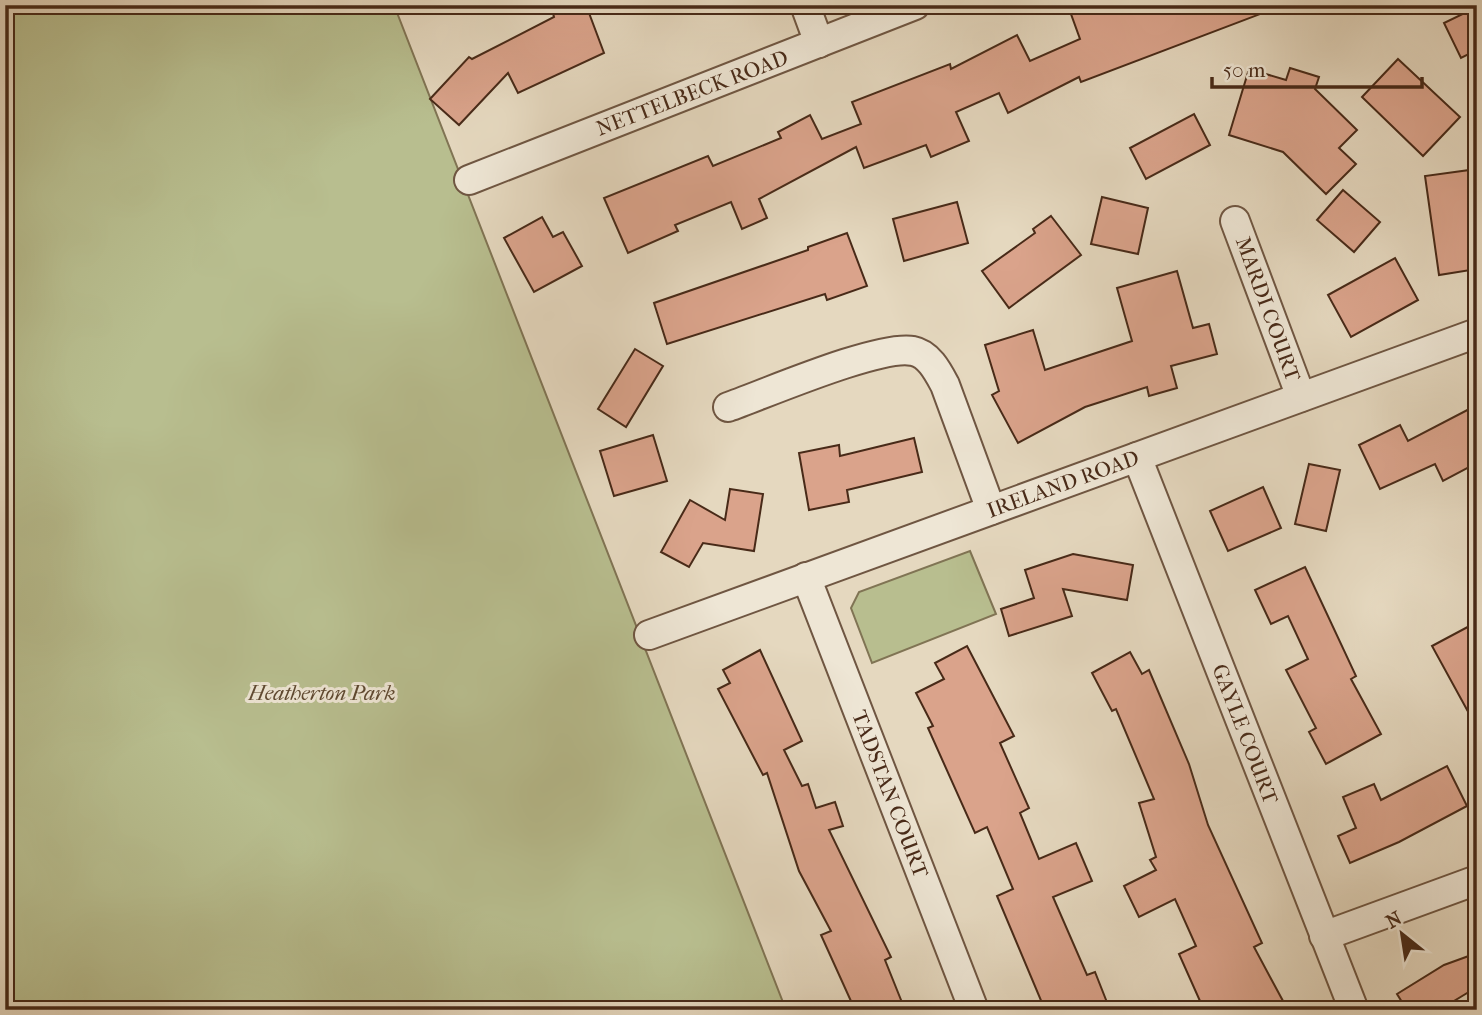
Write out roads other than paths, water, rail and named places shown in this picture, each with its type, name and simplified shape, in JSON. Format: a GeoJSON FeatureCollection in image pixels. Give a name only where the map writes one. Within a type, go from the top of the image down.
{"type":"FeatureCollection","features":[{"type":"Feature","properties":{"kind":"street"},"geometry":{"type":"LineString","coordinates":[[805,5],[819,43]]}},
{"type":"Feature","properties":{"kind":"street","name":"NETTELBECK ROAD"},"geometry":{"type":"LineString","coordinates":[[469,180],[915,5]]}},
{"type":"Feature","properties":{"kind":"street","name":"MARDI COURT"},"geometry":{"type":"LineString","coordinates":[[1235,221],[1301,397]]}},
{"type":"Feature","properties":{"kind":"street","name":"IRELAND ROAD"},"geometry":{"type":"LineString","coordinates":[[649,635],[1477,333]]}},
{"type":"Feature","properties":{"kind":"street"},"geometry":{"type":"LineString","coordinates":[[727,407],[877,353],[919,353],[937,370],[945,385],[990,510]]}},
{"type":"Feature","properties":{"kind":"street","name":"GAYLE COURT"},"geometry":{"type":"LineString","coordinates":[[1137,457],[1354,1010]]}},
{"type":"Feature","properties":{"kind":"street","name":"TADSTAN COURT"},"geometry":{"type":"LineString","coordinates":[[806,577],[974,1010]]}},
{"type":"Feature","properties":{"kind":"street"},"geometry":{"type":"LineString","coordinates":[[1324,936],[1477,880]]}},
{"type":"Feature","properties":{"kind":"park label","name":"Heatherton Park"},"geometry":{"type":"Point","coordinates":[322,693]}}]}
